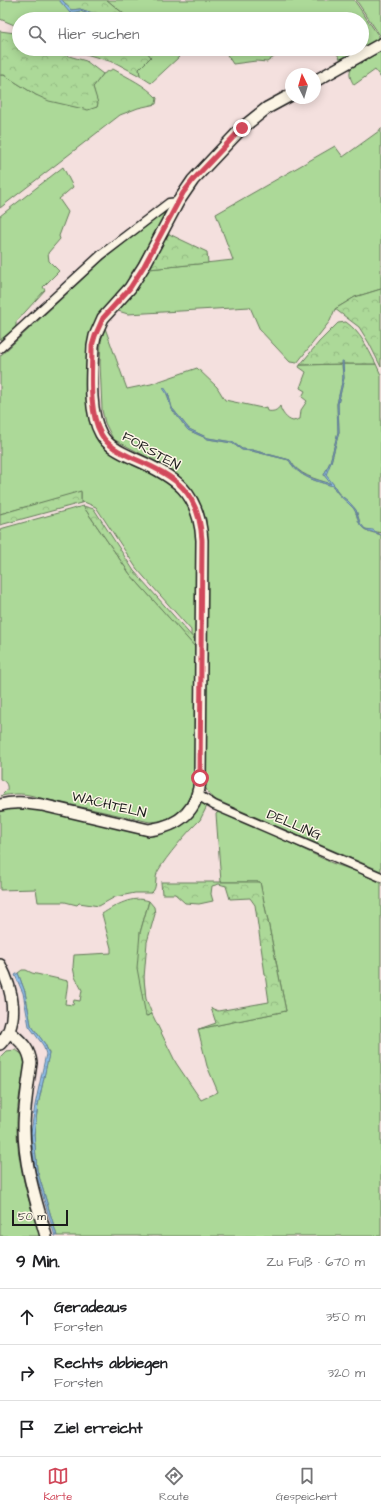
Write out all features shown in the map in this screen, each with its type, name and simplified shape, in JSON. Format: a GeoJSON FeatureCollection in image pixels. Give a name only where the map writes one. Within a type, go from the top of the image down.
{"type":"FeatureCollection","features":[{"type":"Feature","properties":{"kind":"street"},"geometry":{"type":"LineString","coordinates":[[369,51],[381,44]]}},
{"type":"Feature","properties":{"kind":"street"},"geometry":{"type":"LineString","coordinates":[[321,79],[360,56]]}},
{"type":"Feature","properties":{"kind":"street","name":"FORSTEN"},"geometry":{"type":"LineString","coordinates":[[198,795],[200,786],[202,540],[200,519],[194,503],[176,481],[150,465],[125,454],[108,442],[98,426],[94,410],[92,346],[103,318],[130,288],[144,266],[178,202],[193,180],[242,128],[267,108],[285,98]]}},
{"type":"Feature","properties":{"kind":"street"},"geometry":{"type":"LineString","coordinates":[[1,346],[101,255],[169,203],[178,202]]}},
{"type":"Feature","properties":{"kind":"street","name":"WACHTELN"},"geometry":{"type":"LineString","coordinates":[[0,805],[24,802],[42,805],[149,830],[162,828],[183,818],[190,810],[198,795]]}},
{"type":"Feature","properties":{"kind":"street","name":"DELLING"},"geometry":{"type":"LineString","coordinates":[[198,795],[214,805],[381,877]]}},
{"type":"Feature","properties":{"kind":"street"},"geometry":{"type":"LineString","coordinates":[[0,965],[10,990],[12,1003],[9,1031],[0,1044]]}},
{"type":"Feature","properties":{"kind":"street"},"geometry":{"type":"LineString","coordinates":[[9,1031],[24,1045],[30,1054],[32,1063],[24,1127],[26,1155],[30,1177],[46,1236]]}},
{"type":"Feature","properties":{"kind":"green space"},"geometry":{"type":"Polygon","coordinates":[[[0,0],[59,0],[70,12],[12,12],[12,24],[0,19],[0,0]]]}},
{"type":"Feature","properties":{"kind":"green space"},"geometry":{"type":"Polygon","coordinates":[[[62,0],[107,0],[122,12],[89,12],[80,9],[71,10],[62,0]]]}},
{"type":"Feature","properties":{"kind":"green space"},"geometry":{"type":"Polygon","coordinates":[[[107,0],[354,0],[362,12],[122,12],[107,0]]]}},
{"type":"Feature","properties":{"kind":"green space"},"geometry":{"type":"Polygon","coordinates":[[[356,0],[381,0],[381,37],[369,19],[369,12],[364,12],[356,0]]]}},
{"type":"Feature","properties":{"kind":"green space"},"geometry":{"type":"Polygon","coordinates":[[[369,22],[380,38],[369,45],[369,22]]]}},
{"type":"Feature","properties":{"kind":"green space"},"geometry":{"type":"Polygon","coordinates":[[[0,31],[12,33],[12,56],[69,56],[86,61],[103,74],[93,87],[98,103],[97,107],[88,110],[49,101],[36,95],[4,75],[0,75],[0,31]]]}},
{"type":"Feature","properties":{"kind":"green space"},"geometry":{"type":"Polygon","coordinates":[[[381,51],[381,78],[375,70],[354,85],[350,76],[352,66],[381,51]]]}},
{"type":"Feature","properties":{"kind":"green space"},"geometry":{"type":"Polygon","coordinates":[[[92,56],[151,57],[139,69],[140,76],[116,63],[92,56]]]}},
{"type":"Feature","properties":{"kind":"green space"},"geometry":{"type":"Polygon","coordinates":[[[228,56],[275,56],[267,62],[256,61],[233,64],[228,56]]]}},
{"type":"Feature","properties":{"kind":"green space"},"geometry":{"type":"Polygon","coordinates":[[[338,56],[348,56],[341,60],[338,56]]]}},
{"type":"Feature","properties":{"kind":"green space"},"geometry":{"type":"Polygon","coordinates":[[[150,57],[179,57],[151,83],[140,76],[139,69],[150,57]]]}},
{"type":"Feature","properties":{"kind":"green space"},"geometry":{"type":"Polygon","coordinates":[[[113,69],[147,89],[157,98],[156,104],[138,108],[120,115],[0,208],[0,75],[4,75],[36,95],[97,107],[93,87],[103,74],[113,69]]]}},
{"type":"Feature","properties":{"kind":"green space"},"geometry":{"type":"Polygon","coordinates":[[[381,128],[381,289],[355,297],[335,309],[330,321],[297,363],[290,362],[260,330],[250,307],[128,314],[118,311],[135,292],[149,269],[233,260],[216,214],[335,146],[343,157],[381,128]]]}},
{"type":"Feature","properties":{"kind":"green space"},"geometry":{"type":"Polygon","coordinates":[[[63,167],[73,187],[59,199],[68,212],[59,236],[60,239],[48,253],[49,261],[59,271],[43,287],[45,290],[16,322],[16,328],[0,340],[0,216],[63,167]]]}},
{"type":"Feature","properties":{"kind":"green space"},"geometry":{"type":"Polygon","coordinates":[[[164,212],[166,214],[137,265],[129,276],[129,285],[97,326],[95,428],[181,490],[198,524],[198,773],[194,773],[191,792],[183,807],[169,818],[150,822],[25,794],[1,796],[7,790],[7,786],[6,783],[0,779],[0,529],[83,506],[130,574],[191,642],[191,630],[137,569],[96,507],[84,502],[81,503],[81,492],[0,514],[0,356],[102,261],[164,212]]]}},
{"type":"Feature","properties":{"kind":"green space"},"geometry":{"type":"Polygon","coordinates":[[[167,233],[207,252],[208,263],[149,269],[167,233]]]}},
{"type":"Feature","properties":{"kind":"green space"},"geometry":{"type":"Polygon","coordinates":[[[381,289],[381,367],[359,327],[335,309],[355,297],[381,289]]]}},
{"type":"Feature","properties":{"kind":"green space"},"geometry":{"type":"Polygon","coordinates":[[[346,322],[360,336],[376,364],[343,364],[343,361],[342,364],[300,365],[319,342],[338,323],[346,322]]]}},
{"type":"Feature","properties":{"kind":"green space"},"geometry":{"type":"Polygon","coordinates":[[[105,328],[127,389],[151,384],[197,368],[217,387],[225,400],[262,408],[266,407],[267,411],[276,410],[280,406],[285,415],[293,421],[300,419],[301,410],[307,401],[302,397],[305,391],[300,388],[306,372],[299,367],[300,365],[342,364],[343,378],[337,404],[338,432],[330,462],[324,475],[332,484],[302,473],[290,460],[252,450],[242,449],[232,442],[208,438],[189,429],[172,408],[168,393],[167,394],[171,408],[188,430],[208,439],[232,443],[242,450],[289,460],[297,471],[308,478],[333,486],[340,496],[354,509],[363,528],[381,535],[381,871],[216,800],[209,794],[205,787],[206,519],[197,498],[172,470],[113,439],[105,423],[102,410],[100,363],[101,341],[105,328]]]}},
{"type":"Feature","properties":{"kind":"green space"},"geometry":{"type":"Polygon","coordinates":[[[343,364],[376,364],[381,375],[381,533],[365,529],[360,523],[356,510],[338,493],[334,485],[325,475],[331,462],[339,432],[338,404],[344,378],[343,364]]]}},
{"type":"Feature","properties":{"kind":"green space"},"geometry":{"type":"Polygon","coordinates":[[[81,491],[81,503],[0,525],[0,514],[81,491]]]}},
{"type":"Feature","properties":{"kind":"green space"},"geometry":{"type":"Polygon","coordinates":[[[83,506],[94,509],[134,571],[195,640],[195,647],[130,574],[83,506]]]}},
{"type":"Feature","properties":{"kind":"green space"},"geometry":{"type":"Polygon","coordinates":[[[199,803],[207,806],[200,820],[178,844],[162,865],[158,871],[155,886],[151,893],[135,893],[115,897],[99,906],[79,903],[77,905],[65,902],[38,902],[36,889],[0,890],[0,810],[14,807],[28,807],[149,833],[199,803]]]}},
{"type":"Feature","properties":{"kind":"green space"},"geometry":{"type":"Polygon","coordinates":[[[221,810],[332,863],[358,872],[381,883],[381,1236],[57,1236],[37,1170],[34,1134],[38,1105],[49,1053],[45,1044],[31,1025],[25,992],[18,973],[22,970],[26,970],[32,973],[68,981],[65,1004],[73,1005],[74,1000],[80,1001],[82,990],[75,977],[73,967],[74,955],[111,953],[102,914],[119,904],[130,900],[143,899],[149,901],[140,933],[147,1016],[152,1014],[176,1063],[201,1100],[218,1092],[207,1066],[198,1029],[286,1011],[260,882],[221,882],[216,814],[221,810]]]}},
{"type":"Feature","properties":{"kind":"green space"},"geometry":{"type":"Polygon","coordinates":[[[161,882],[260,882],[286,1011],[199,1029],[216,1023],[211,1008],[218,1011],[269,1002],[255,905],[250,898],[230,899],[226,886],[219,884],[212,886],[211,894],[213,901],[199,904],[185,903],[175,894],[162,894],[161,882]]]}},
{"type":"Feature","properties":{"kind":"green space"},"geometry":{"type":"Polygon","coordinates":[[[149,901],[154,907],[155,914],[147,942],[144,978],[146,999],[152,1014],[146,1016],[137,968],[140,933],[149,901]]]}},
{"type":"Feature","properties":{"kind":"green space"},"geometry":{"type":"Polygon","coordinates":[[[16,1050],[23,1055],[25,1064],[17,1115],[18,1151],[27,1194],[40,1236],[0,1236],[0,1057],[6,1051],[16,1050]]]}},
{"type":"Feature","properties":{"kind":"water"},"geometry":{"type":"Polygon","coordinates":[[[59,0],[62,0],[71,10],[80,9],[89,12],[80,11],[69,12],[59,0]]]}},
{"type":"Feature","properties":{"kind":"water"},"geometry":{"type":"Polygon","coordinates":[[[343,361],[344,378],[338,404],[339,432],[331,462],[326,475],[338,493],[356,510],[360,523],[365,529],[360,524],[354,509],[340,496],[333,486],[308,478],[297,471],[289,460],[242,450],[232,443],[208,439],[188,430],[171,408],[167,394],[163,388],[164,387],[168,393],[172,408],[189,429],[208,438],[232,442],[242,449],[252,450],[290,460],[297,470],[307,476],[331,484],[324,475],[330,462],[338,432],[337,404],[343,378],[343,361]]]}},
{"type":"Feature","properties":{"kind":"water"},"geometry":{"type":"Polygon","coordinates":[[[365,529],[373,530],[381,535],[365,529]]]}},
{"type":"Feature","properties":{"kind":"water"},"geometry":{"type":"Polygon","coordinates":[[[18,973],[25,992],[31,1025],[45,1044],[49,1054],[38,1105],[34,1134],[37,1170],[57,1236],[55,1236],[35,1170],[31,1133],[35,1105],[46,1054],[43,1045],[29,1026],[23,993],[15,975],[18,973]]]}},
{"type":"Feature","properties":{"kind":"route"},"geometry":{"type":"LineString","coordinates":[[200,778],[201,523],[194,503],[176,481],[150,465],[116,449],[102,434],[98,426],[94,410],[92,346],[103,318],[130,288],[144,266],[183,193],[193,180],[242,128]]}}]}
